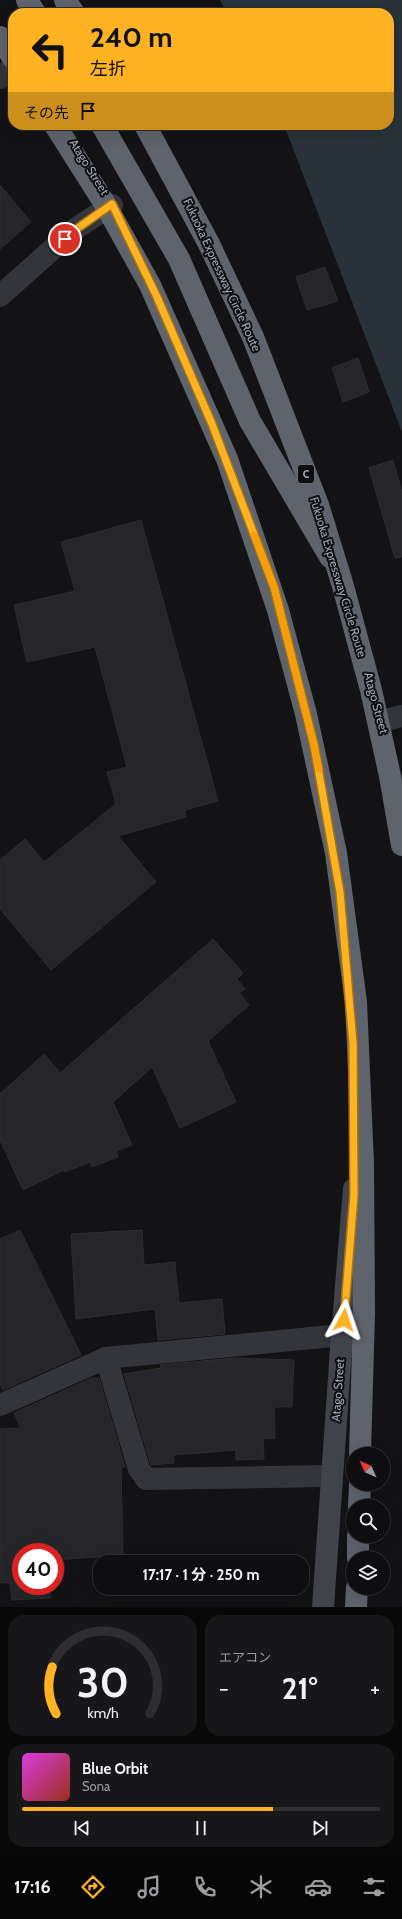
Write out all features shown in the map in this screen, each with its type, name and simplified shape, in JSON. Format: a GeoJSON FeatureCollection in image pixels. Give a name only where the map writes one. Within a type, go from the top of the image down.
{"type":"FeatureCollection","features":[{"type":"Feature","properties":{"kind":"highway"},"geometry":{"type":"LineString","coordinates":[[0,37],[8,50]]}},
{"type":"Feature","properties":{"kind":"highway"},"geometry":{"type":"LineString","coordinates":[[58,130],[105,204],[150,285],[227,459],[278,610],[306,714],[336,853],[356,1002],[363,1172],[364,1313],[360,1447]]}},
{"type":"Feature","properties":{"kind":"highway","name":"C"},"geometry":{"type":"LineString","coordinates":[[105,130],[179,259],[250,421],[336,568]]}},
{"type":"Feature","properties":{"kind":"highway","name":"Fukuoka Expressway Circle Route"},"geometry":{"type":"LineString","coordinates":[[147,130],[209,244],[253,337],[318,505],[343,586],[371,690],[390,776],[402,845]]}},
{"type":"Feature","properties":{"kind":"highway"},"geometry":{"type":"LineString","coordinates":[[356,1607],[357,1595]]}},
{"type":"Feature","properties":{"kind":"street"},"geometry":{"type":"LineString","coordinates":[[0,27],[8,39]]}},
{"type":"Feature","properties":{"kind":"street"},"geometry":{"type":"LineString","coordinates":[[0,78],[8,71]]}},
{"type":"Feature","properties":{"kind":"street","name":"Atago Street"},"geometry":{"type":"LineString","coordinates":[[66,130],[112,204],[157,297],[212,424],[274,587],[314,745],[340,892],[353,1043],[354,1195],[342,1335],[323,1607]]}},
{"type":"Feature","properties":{"kind":"street","name":"Atago Street"},"geometry":{"type":"LineString","coordinates":[[147,130],[171,170],[225,272],[279,397],[336,568],[392,718],[402,822]]}},
{"type":"Feature","properties":{"kind":"street"},"geometry":{"type":"LineString","coordinates":[[0,296],[75,230],[112,204]]}},
{"type":"Feature","properties":{"kind":"street"},"geometry":{"type":"LineString","coordinates":[[0,1405],[106,1358],[342,1335]]}},
{"type":"Feature","properties":{"kind":"street"},"geometry":{"type":"LineString","coordinates":[[106,1358],[139,1469],[146,1479],[332,1476]]}},
{"type":"Feature","properties":{"kind":"shaded area"},"geometry":{"type":"Polygon","coordinates":[[[220,0],[402,0],[402,432],[286,130],[394,130],[394,8],[224,8],[220,0]]]}},
{"type":"Feature","properties":{"kind":"building"},"geometry":{"type":"Polygon","coordinates":[[[0,185],[31,222],[0,249],[0,185]]]}},
{"type":"Feature","properties":{"kind":"building"},"geometry":{"type":"Polygon","coordinates":[[[325,267],[338,301],[307,310],[296,277],[325,267]]]}},
{"type":"Feature","properties":{"kind":"building"},"geometry":{"type":"Polygon","coordinates":[[[358,358],[369,392],[343,402],[332,368],[358,358]]]}},
{"type":"Feature","properties":{"kind":"building"},"geometry":{"type":"Polygon","coordinates":[[[393,460],[402,492],[402,557],[395,558],[369,468],[393,460]]]}},
{"type":"Feature","properties":{"kind":"building"},"geometry":{"type":"Polygon","coordinates":[[[141,520],[218,801],[185,810],[186,817],[118,836],[156,882],[51,970],[0,909],[0,860],[25,839],[44,862],[116,804],[107,772],[127,767],[95,647],[27,662],[14,605],[75,591],[61,542],[141,520]]]}},
{"type":"Feature","properties":{"kind":"building"},"geometry":{"type":"Polygon","coordinates":[[[213,939],[243,973],[237,979],[245,989],[239,993],[249,1005],[208,1041],[236,1102],[180,1128],[152,1067],[113,1102],[132,1145],[116,1151],[118,1157],[92,1167],[90,1162],[65,1172],[64,1170],[23,1190],[0,1140],[0,1094],[44,1054],[60,1073],[213,939]]]}},
{"type":"Feature","properties":{"kind":"building"},"geometry":{"type":"Polygon","coordinates":[[[20,1230],[81,1355],[3,1390],[0,1383],[0,1239],[20,1230]]]}},
{"type":"Feature","properties":{"kind":"building"},"geometry":{"type":"Polygon","coordinates":[[[142,1230],[144,1265],[175,1262],[179,1303],[222,1299],[225,1334],[158,1340],[155,1309],[76,1319],[71,1234],[142,1230]]]}},
{"type":"Feature","properties":{"kind":"building"},"geometry":{"type":"Polygon","coordinates":[[[235,1358],[294,1360],[292,1407],[274,1407],[275,1438],[263,1439],[264,1459],[236,1460],[236,1450],[173,1455],[174,1463],[151,1465],[124,1374],[161,1368],[160,1365],[235,1358]]]}},
{"type":"Feature","properties":{"kind":"building"},"geometry":{"type":"Polygon","coordinates":[[[92,1378],[99,1378],[125,1467],[121,1467],[123,1555],[93,1555],[93,1557],[64,1559],[64,1543],[12,1543],[12,1595],[50,1595],[50,1598],[12,1600],[10,1583],[0,1583],[0,1429],[21,1428],[14,1413],[92,1378]]]}},
{"type":"Feature","properties":{"kind":"slow traffic"},"geometry":{"type":"LineString","coordinates":[[254,535],[274,587],[319,769]]}},
{"type":"Feature","properties":{"kind":"route"},"geometry":{"type":"LineString","coordinates":[[65,239],[75,230],[112,204],[157,297],[212,424],[274,587],[314,745],[340,892],[354,1058],[354,1195],[344,1320]]}}]}
